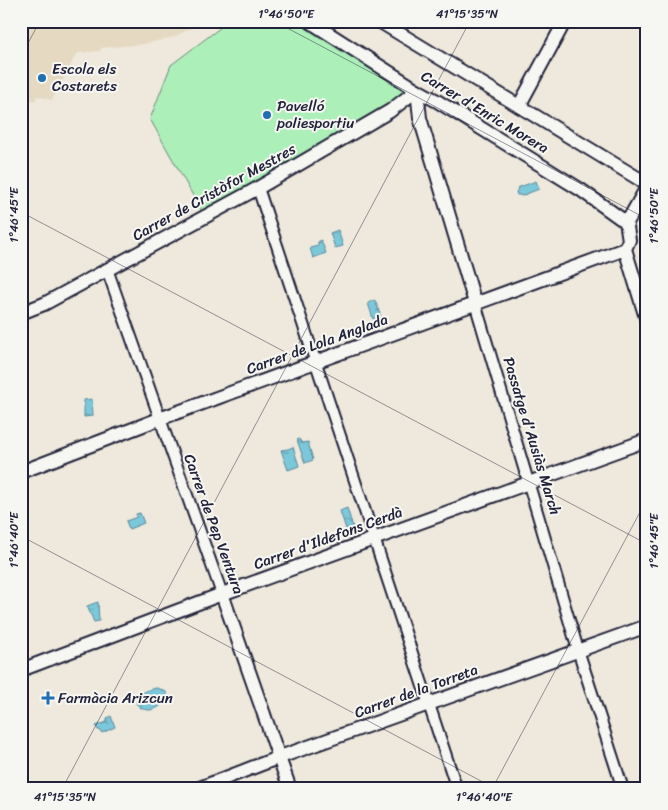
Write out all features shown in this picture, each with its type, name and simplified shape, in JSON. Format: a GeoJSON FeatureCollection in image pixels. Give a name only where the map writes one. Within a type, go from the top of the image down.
{"type":"FeatureCollection","features":[{"type":"Feature","properties":{"kind":"street","name":"Carrer d'Enric Morera"},"geometry":{"type":"LineString","coordinates":[[309,21],[417,90],[581,190],[620,218],[626,221],[642,206],[646,184],[379,21]]}},
{"type":"Feature","properties":{"kind":"street"},"geometry":{"type":"LineString","coordinates":[[519,106],[565,21]]}},
{"type":"Feature","properties":{"kind":"street","name":"Carrer de Cristòfor Mestres"},"geometry":{"type":"LineString","coordinates":[[21,313],[44,304],[258,188],[390,111],[417,90]]}},
{"type":"Feature","properties":{"kind":"street","name":"Passatge d'Ausiàs March"},"geometry":{"type":"LineString","coordinates":[[417,90],[420,118],[578,650],[623,789]]}},
{"type":"Feature","properties":{"kind":"street"},"geometry":{"type":"LineString","coordinates":[[258,188],[457,789]]}},
{"type":"Feature","properties":{"kind":"street"},"geometry":{"type":"LineString","coordinates":[[626,221],[629,240],[625,249],[647,321]]}},
{"type":"Feature","properties":{"kind":"street","name":"Carrer de Lola Anglada"},"geometry":{"type":"LineString","coordinates":[[21,472],[316,361],[625,249]]}},
{"type":"Feature","properties":{"kind":"street","name":"Carrer de Pep Ventura"},"geometry":{"type":"LineString","coordinates":[[107,269],[290,789]]}},
{"type":"Feature","properties":{"kind":"street","name":"Carrer d'Ildefons Cerdà"},"geometry":{"type":"LineString","coordinates":[[21,670],[222,594],[647,440]]}},
{"type":"Feature","properties":{"kind":"street","name":"Carrer de la Torreta"},"geometry":{"type":"LineString","coordinates":[[197,789],[280,757],[647,626]]}},
{"type":"Feature","properties":{"kind":"shaded area","name":"Escola els Costarets"},"geometry":{"type":"Polygon","coordinates":[[[21,21],[204,21],[174,37],[144,44],[101,48],[100,51],[78,53],[52,100],[37,96],[35,101],[21,96],[21,21]]]}},
{"type":"Feature","properties":{"kind":"green space","name":"Pavelló poliesportiu"},"geometry":{"type":"Polygon","coordinates":[[[229,21],[310,21],[417,90],[205,217],[150,119],[171,65],[229,21]]]}},
{"type":"Feature","properties":{"kind":"water"},"geometry":{"type":"Polygon","coordinates":[[[536,181],[539,189],[521,196],[517,195],[517,188],[536,181]]]}},
{"type":"Feature","properties":{"kind":"water"},"geometry":{"type":"Polygon","coordinates":[[[338,230],[343,246],[335,248],[330,233],[338,230]]]}},
{"type":"Feature","properties":{"kind":"water"},"geometry":{"type":"Polygon","coordinates":[[[321,240],[326,253],[313,258],[310,248],[318,246],[318,242],[321,240]]]}},
{"type":"Feature","properties":{"kind":"water"},"geometry":{"type":"Polygon","coordinates":[[[375,300],[381,317],[373,319],[368,303],[375,300]]]}},
{"type":"Feature","properties":{"kind":"water"},"geometry":{"type":"Polygon","coordinates":[[[92,399],[93,416],[84,417],[84,400],[92,399]]]}},
{"type":"Feature","properties":{"kind":"water"},"geometry":{"type":"Polygon","coordinates":[[[299,439],[302,443],[308,442],[313,460],[305,463],[297,440],[299,439]]]}},
{"type":"Feature","properties":{"kind":"water"},"geometry":{"type":"Polygon","coordinates":[[[293,447],[299,466],[288,470],[281,450],[293,447]]]}},
{"type":"Feature","properties":{"kind":"water"},"geometry":{"type":"Polygon","coordinates":[[[347,508],[353,527],[346,529],[340,511],[347,508]]]}},
{"type":"Feature","properties":{"kind":"water"},"geometry":{"type":"Polygon","coordinates":[[[140,513],[144,523],[129,529],[126,521],[137,517],[136,514],[140,513]]]}},
{"type":"Feature","properties":{"kind":"water"},"geometry":{"type":"Polygon","coordinates":[[[98,602],[99,621],[94,622],[87,606],[98,602]]]}},
{"type":"Feature","properties":{"kind":"water"},"geometry":{"type":"Polygon","coordinates":[[[157,688],[167,693],[160,706],[150,710],[140,707],[136,703],[144,692],[157,688]]]}},
{"type":"Feature","properties":{"kind":"water"},"geometry":{"type":"Polygon","coordinates":[[[111,716],[115,727],[102,733],[96,726],[107,722],[107,718],[111,716]]]}},
{"type":"Feature","properties":{"kind":"place","name":"Escola els Costarets"},"geometry":{"type":"Point","coordinates":[42,78]}},
{"type":"Feature","properties":{"kind":"place","name":"Pavelló poliesportiu"},"geometry":{"type":"Point","coordinates":[267,115]}},
{"type":"Feature","properties":{"kind":"place","name":"Farmàcia Arizcun"},"geometry":{"type":"Point","coordinates":[48,698]}}]}
